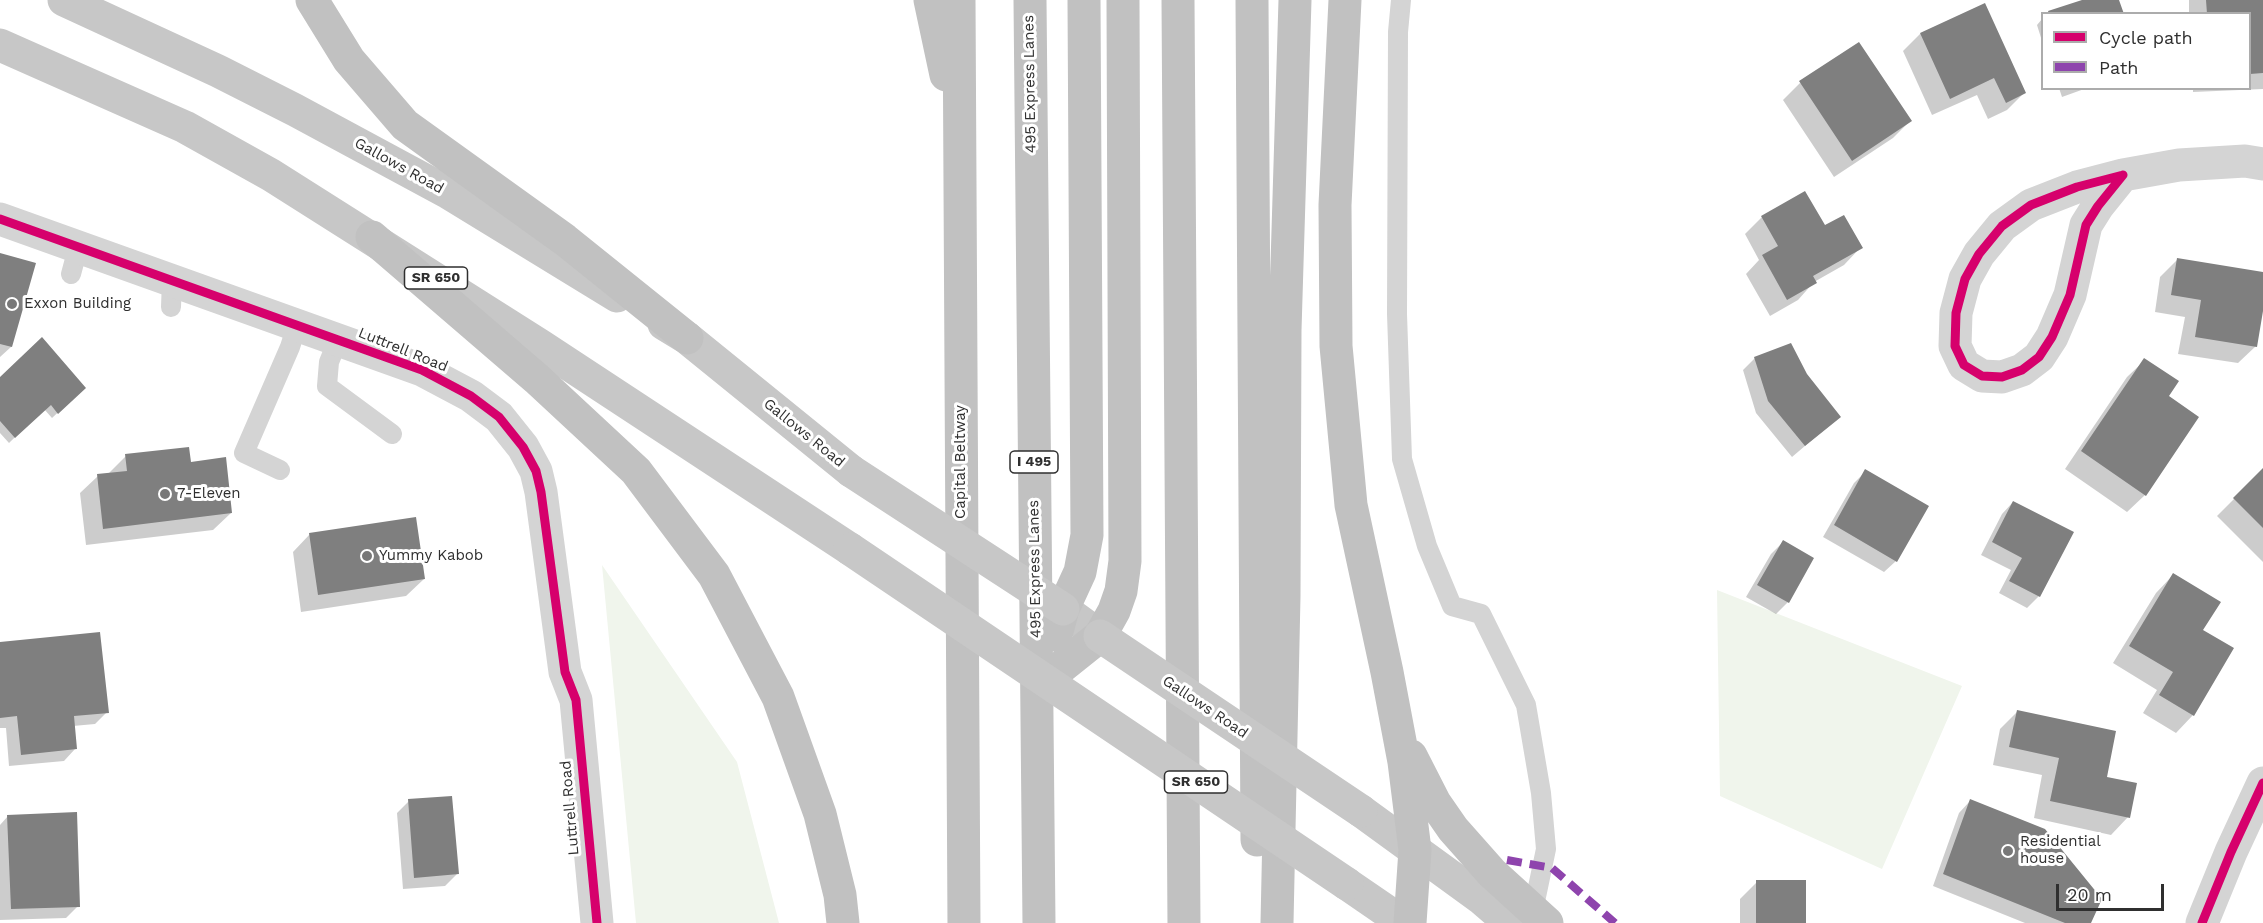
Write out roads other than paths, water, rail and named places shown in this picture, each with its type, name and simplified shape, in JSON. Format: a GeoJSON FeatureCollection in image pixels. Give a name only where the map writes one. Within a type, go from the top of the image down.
{"type":"FeatureCollection","features":[{"type":"Feature","properties":{"kind":"highway"},"geometry":{"type":"LineString","coordinates":[[312,0],[349,60],[405,125],[565,240],[687,338]]}},
{"type":"Feature","properties":{"kind":"highway"},"geometry":{"type":"LineString","coordinates":[[930,0],[959,140]]}},
{"type":"Feature","properties":{"kind":"highway","name":"Capital Beltway"},"geometry":{"type":"LineString","coordinates":[[959,0],[964,923]]}},
{"type":"Feature","properties":{"kind":"highway","name":"495 Express Lanes"},"geometry":{"type":"LineString","coordinates":[[1030,0],[1039,923]]}},
{"type":"Feature","properties":{"kind":"highway"},"geometry":{"type":"LineString","coordinates":[[1045,681],[1063,609],[1080,572],[1087,535],[1084,0]]}},
{"type":"Feature","properties":{"kind":"highway"},"geometry":{"type":"LineString","coordinates":[[1045,681],[1100,636],[1114,611],[1121,591],[1125,561],[1123,0]]}},
{"type":"Feature","properties":{"kind":"highway"},"geometry":{"type":"LineString","coordinates":[[1178,0],[1184,923]]}},
{"type":"Feature","properties":{"kind":"highway"},"geometry":{"type":"LineString","coordinates":[[1252,0],[1257,923]]}},
{"type":"Feature","properties":{"kind":"highway"},"geometry":{"type":"LineString","coordinates":[[1277,923],[1284,584],[1285,330],[1295,0]]}},
{"type":"Feature","properties":{"kind":"highway"},"geometry":{"type":"LineString","coordinates":[[1345,0],[1335,205],[1336,346],[1351,505],[1399,730],[1415,850],[1410,923]]}},
{"type":"Feature","properties":{"kind":"highway"},"geometry":{"type":"LineString","coordinates":[[372,237],[537,379],[636,471],[714,575],[778,697],[820,814],[840,895],[843,923]]}},
{"type":"Feature","properties":{"kind":"highway"},"geometry":{"type":"LineString","coordinates":[[1399,730],[1435,803],[1530,919]]}},
{"type":"Feature","properties":{"kind":"main road","name":"Gallows Road"},"geometry":{"type":"LineString","coordinates":[[64,0],[218,71],[427,181],[687,338],[851,471],[1063,609],[1415,850],[1530,919]]}},
{"type":"Feature","properties":{"kind":"main road","name":"SR 650"},"geometry":{"type":"LineString","coordinates":[[4,47],[184,127],[271,175],[372,237],[850,549],[1404,923]]}},
{"type":"Feature","properties":{"kind":"street"},"geometry":{"type":"LineString","coordinates":[[2123,175],[2086,225],[2070,295],[2052,337],[2039,357],[2022,370],[2002,377],[1982,376],[1965,365],[1955,346],[1956,313],[1965,279],[1978,254],[2002,226],[2031,205],[2077,187],[2123,175],[2179,165],[2245,162],[2263,164]]}},
{"type":"Feature","properties":{"kind":"street","name":"Luttrell Road"},"geometry":{"type":"LineString","coordinates":[[0,219],[75,261],[171,294],[297,325],[422,370],[471,396],[499,417],[523,447],[536,471],[541,492],[565,672],[576,700],[597,923]]}},
{"type":"Feature","properties":{"kind":"street"},"geometry":{"type":"LineString","coordinates":[[2202,923],[2230,852],[2263,783]]}},
{"type":"Feature","properties":{"kind":"lane"},"geometry":{"type":"LineString","coordinates":[[1401,0],[1398,32],[1397,314],[1402,459],[1427,546],[1452,606],[1480,614],[1526,705],[1541,793],[1546,849],[1530,919]]}},
{"type":"Feature","properties":{"kind":"lane"},"geometry":{"type":"LineString","coordinates":[[280,470],[244,453],[290,347],[297,325]]}},
{"type":"Feature","properties":{"kind":"lane"},"geometry":{"type":"LineString","coordinates":[[338,340],[328,362],[327,386],[392,434]]}},
{"type":"Feature","properties":{"kind":"place","name":"Exxon Building"},"geometry":{"type":"Point","coordinates":[12,304]}},
{"type":"Feature","properties":{"kind":"place","name":"7-Eleven"},"geometry":{"type":"Point","coordinates":[165,494]}},
{"type":"Feature","properties":{"kind":"place","name":"Yummy Kabob"},"geometry":{"type":"Point","coordinates":[367,556]}},
{"type":"Feature","properties":{"kind":"place","name":"Residential house"},"geometry":{"type":"Point","coordinates":[2008,851]}}]}
